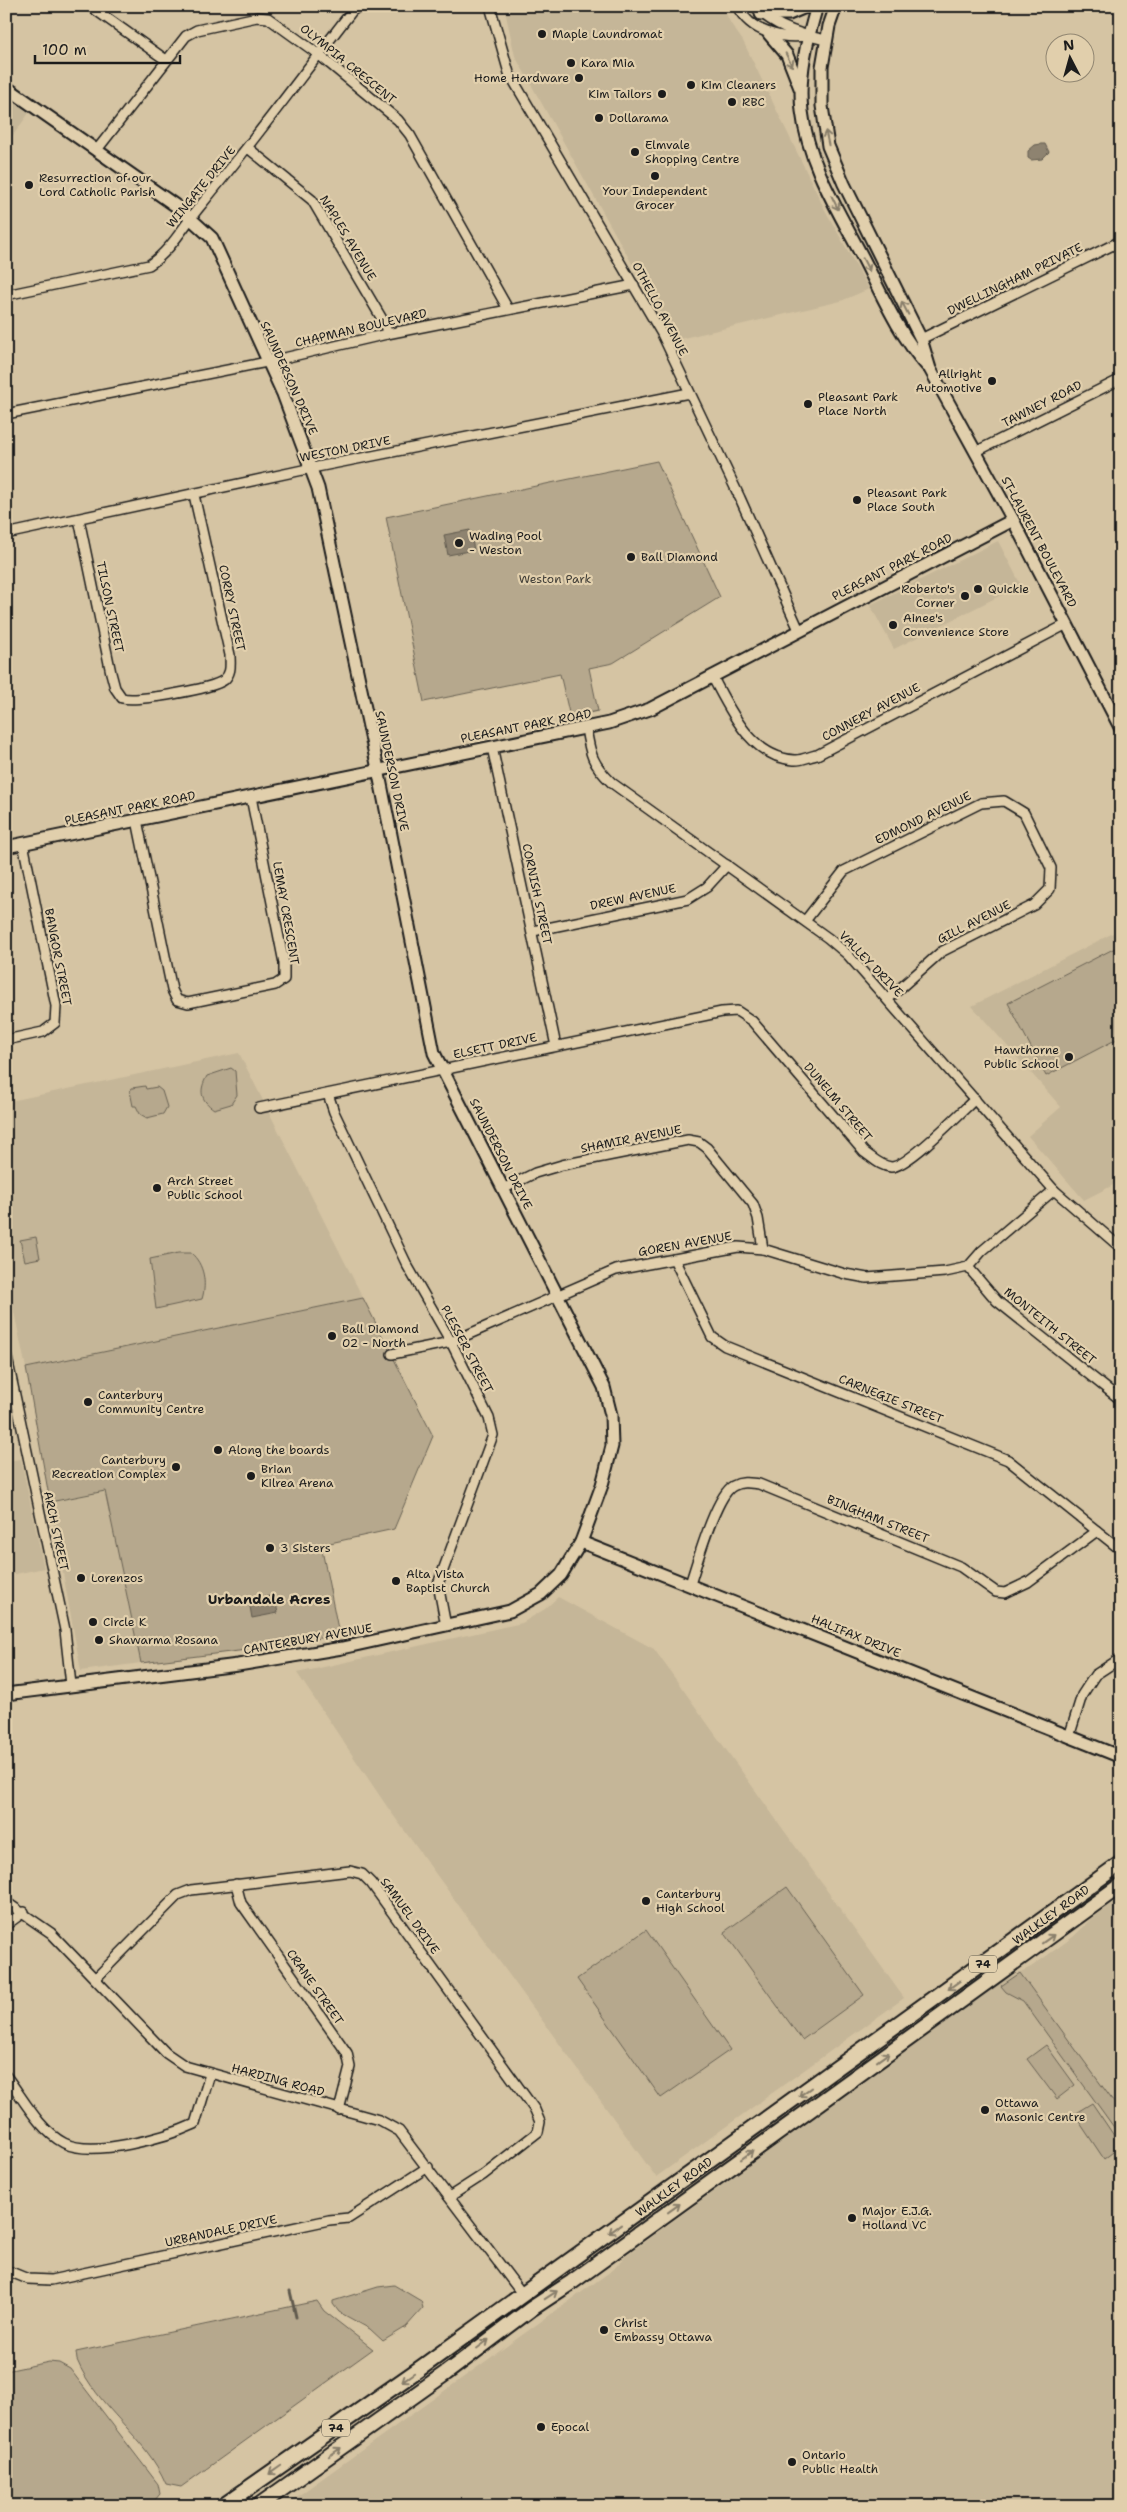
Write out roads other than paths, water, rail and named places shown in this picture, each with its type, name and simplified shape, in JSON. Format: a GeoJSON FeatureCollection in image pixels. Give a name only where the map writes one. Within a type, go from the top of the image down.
{"type":"FeatureCollection","features":[{"type":"Feature","properties":{"kind":"main road","name":"WALKLEY ROAD"},"geometry":{"type":"LineString","coordinates":[[223,2506],[561,2268],[1121,1863]]}},
{"type":"Feature","properties":{"kind":"main road","name":"WALKLEY ROAD"},"geometry":{"type":"LineString","coordinates":[[258,2506],[400,2406],[531,2309],[572,2282],[1121,1885]]}},
{"type":"Feature","properties":{"kind":"main road"},"geometry":{"type":"LineString","coordinates":[[1071,1901],[1081,1914]]}},
{"type":"Feature","properties":{"kind":"main road"},"geometry":{"type":"LineString","coordinates":[[1002,1950],[1014,1963]]}},
{"type":"Feature","properties":{"kind":"main road"},"geometry":{"type":"LineString","coordinates":[[845,2064],[855,2077]]}},
{"type":"Feature","properties":{"kind":"main road"},"geometry":{"type":"LineString","coordinates":[[697,2170],[707,2184]]}},
{"type":"Feature","properties":{"kind":"main road"},"geometry":{"type":"LineString","coordinates":[[561,2268],[572,2282]]}},
{"type":"Feature","properties":{"kind":"main road"},"geometry":{"type":"LineString","coordinates":[[523,2295],[531,2309]]}},
{"type":"Feature","properties":{"kind":"main road"},"geometry":{"type":"LineString","coordinates":[[389,2390],[400,2406]]}},
{"type":"Feature","properties":{"kind":"street"},"geometry":{"type":"LineString","coordinates":[[90,6],[166,60]]}},
{"type":"Feature","properties":{"kind":"street","name":"WINGATE DRIVE"},"geometry":{"type":"LineString","coordinates":[[6,295],[149,265],[162,257],[248,148],[352,10],[359,6]]}},
{"type":"Feature","properties":{"kind":"street","name":"OTHELLO AVENUE"},"geometry":{"type":"LineString","coordinates":[[490,6],[509,73],[662,334],[740,498],[799,630]]}},
{"type":"Feature","properties":{"kind":"street"},"geometry":{"type":"LineString","coordinates":[[737,6],[751,25],[769,34],[792,38],[808,36]]}},
{"type":"Feature","properties":{"kind":"street"},"geometry":{"type":"LineString","coordinates":[[758,10],[789,14],[808,6]]}},
{"type":"Feature","properties":{"kind":"street","name":"ST-LAURENT BOULEVARD"},"geometry":{"type":"LineString","coordinates":[[817,6],[808,36],[801,91],[802,112],[812,152],[844,222],[910,346],[930,369]]}},
{"type":"Feature","properties":{"kind":"street","name":"ST-LAURENT BOULEVARD"},"geometry":{"type":"LineString","coordinates":[[836,6],[826,40],[821,87],[828,146],[858,214],[921,339],[930,369],[1013,520],[1121,729]]}},
{"type":"Feature","properties":{"kind":"street"},"geometry":{"type":"LineString","coordinates":[[758,10],[773,21],[808,36],[826,40]]}},
{"type":"Feature","properties":{"kind":"street","name":"OLYMPIA CRESCENT"},"geometry":{"type":"LineString","coordinates":[[96,151],[186,36],[198,30],[257,18],[268,18],[278,23],[318,54],[398,120],[410,135],[508,309]]}},
{"type":"Feature","properties":{"kind":"street"},"geometry":{"type":"LineString","coordinates":[[769,34],[787,55],[801,91]]}},
{"type":"Feature","properties":{"kind":"street","name":"SAUNDERSON DRIVE"},"geometry":{"type":"LineString","coordinates":[[6,88],[191,218],[212,238],[283,394],[312,468],[320,497],[378,769],[434,1053],[604,1387],[610,1415],[612,1446],[602,1485],[581,1542]]}},
{"type":"Feature","properties":{"kind":"street","name":"NAPLES AVENUE"},"geometry":{"type":"LineString","coordinates":[[248,148],[312,200],[384,324],[387,334]]}},
{"type":"Feature","properties":{"kind":"street"},"geometry":{"type":"LineString","coordinates":[[844,222],[858,214]]}},
{"type":"Feature","properties":{"kind":"street","name":"DWELLINGHAM PRIVATE"},"geometry":{"type":"LineString","coordinates":[[921,339],[1121,241]]}},
{"type":"Feature","properties":{"kind":"street","name":"CHAPMAN BOULEVARD"},"geometry":{"type":"LineString","coordinates":[[6,414],[267,362],[387,334],[508,309],[634,285]]}},
{"type":"Feature","properties":{"kind":"street","name":"TAWNEY ROAD"},"geometry":{"type":"LineString","coordinates":[[975,452],[1121,379]]}},
{"type":"Feature","properties":{"kind":"street","name":"WESTON DRIVE"},"geometry":{"type":"LineString","coordinates":[[6,534],[194,495],[312,468],[689,393]]}},
{"type":"Feature","properties":{"kind":"street","name":"CORRY STREET"},"geometry":{"type":"LineString","coordinates":[[122,698],[140,700],[213,685],[225,680],[231,670],[230,655],[194,495]]}},
{"type":"Feature","properties":{"kind":"street","name":"TILSON STREET"},"geometry":{"type":"LineString","coordinates":[[79,519],[111,673],[122,698]]}},
{"type":"Feature","properties":{"kind":"street","name":"PLEASANT PARK ROAD"},"geometry":{"type":"LineString","coordinates":[[6,847],[609,723],[650,709],[1013,520]]}},
{"type":"Feature","properties":{"kind":"street","name":"CONNERY AVENUE"},"geometry":{"type":"LineString","coordinates":[[712,676],[745,734],[773,754],[796,761],[817,754],[1067,624]]}},
{"type":"Feature","properties":{"kind":"street","name":"VALLEY DRIVE"},"geometry":{"type":"LineString","coordinates":[[586,728],[593,760],[599,771],[805,921],[848,955],[1054,1190],[1121,1248]]}},
{"type":"Feature","properties":{"kind":"street","name":"CORNISH STREET"},"geometry":{"type":"LineString","coordinates":[[492,747],[533,931],[556,1046]]}},
{"type":"Feature","properties":{"kind":"street","name":"LEMAY CRESCENT"},"geometry":{"type":"LineString","coordinates":[[137,820],[172,990],[178,1000],[188,1003],[198,1001],[275,985],[284,979],[284,963],[251,797]]}},
{"type":"Feature","properties":{"kind":"street","name":"EDMOND AVENUE"},"geometry":{"type":"LineString","coordinates":[[805,921],[844,871],[981,803],[1004,801],[1024,813],[1051,868],[1050,889]]}},
{"type":"Feature","properties":{"kind":"street","name":"BANGOR STREET"},"geometry":{"type":"LineString","coordinates":[[6,1040],[43,1032],[55,1023],[56,1006],[23,844]]}},
{"type":"Feature","properties":{"kind":"street","name":"DREW AVENUE"},"geometry":{"type":"LineString","coordinates":[[533,931],[688,899],[707,887],[727,865]]}},
{"type":"Feature","properties":{"kind":"street","name":"GILL AVENUE"},"geometry":{"type":"LineString","coordinates":[[888,999],[941,952],[1034,905],[1050,889]]}},
{"type":"Feature","properties":{"kind":"street","name":"ELSETT DRIVE"},"geometry":{"type":"LineString","coordinates":[[259,1108],[722,1012],[737,1011]]}},
{"type":"Feature","properties":{"kind":"street","name":"DUNELM STREET"},"geometry":{"type":"LineString","coordinates":[[737,1011],[752,1021],[864,1152],[882,1165],[894,1167],[908,1160],[975,1099]]}},
{"type":"Feature","properties":{"kind":"street","name":"PLESSER STREET"},"geometry":{"type":"LineString","coordinates":[[328,1094],[334,1112],[407,1265],[451,1342],[489,1418],[493,1435],[438,1584],[446,1626]]}},
{"type":"Feature","properties":{"kind":"street","name":"SHAMIR AVENUE"},"geometry":{"type":"LineString","coordinates":[[503,1189],[535,1173],[562,1165],[688,1140],[699,1142],[707,1148],[753,1204],[758,1218],[763,1249]]}},
{"type":"Feature","properties":{"kind":"street"},"geometry":{"type":"LineString","coordinates":[[968,1267],[982,1252],[1054,1190]]}},
{"type":"Feature","properties":{"kind":"street","name":"GOREN AVENUE"},"geometry":{"type":"LineString","coordinates":[[392,1354],[451,1342],[616,1270],[738,1247],[763,1249],[845,1274],[868,1278],[945,1272],[968,1267]]}},
{"type":"Feature","properties":{"kind":"street","name":"CARNEGIE STREET"},"geometry":{"type":"LineString","coordinates":[[674,1259],[712,1337],[725,1346],[1008,1460],[1121,1550]]}},
{"type":"Feature","properties":{"kind":"street","name":"MONTEITH STREET"},"geometry":{"type":"LineString","coordinates":[[968,1267],[997,1301],[1121,1400]]}},
{"type":"Feature","properties":{"kind":"street","name":"ARCH STREET"},"geometry":{"type":"LineString","coordinates":[[6,1353],[11,1401],[65,1630],[71,1685]]}},
{"type":"Feature","properties":{"kind":"street","name":"BINGHAM STREET"},"geometry":{"type":"LineString","coordinates":[[690,1584],[706,1537],[725,1491],[744,1482],[759,1484],[953,1564],[996,1592],[1006,1593],[1028,1582],[1097,1531]]}},
{"type":"Feature","properties":{"kind":"street","name":"HALIFAX DRIVE"},"geometry":{"type":"LineString","coordinates":[[581,1542],[1121,1757]]}},
{"type":"Feature","properties":{"kind":"street","name":"CANTERBURY AVENUE"},"geometry":{"type":"LineString","coordinates":[[6,1694],[240,1665],[335,1649],[510,1611],[541,1594],[561,1575],[581,1542]]}},
{"type":"Feature","properties":{"kind":"street"},"geometry":{"type":"LineString","coordinates":[[1069,1737],[1082,1695],[1095,1675],[1121,1658]]}},
{"type":"Feature","properties":{"kind":"street","name":"SAMUEL DRIVE"},"geometry":{"type":"LineString","coordinates":[[96,1978],[178,1895],[191,1890],[236,1884],[350,1871],[362,1874],[371,1883],[535,2110],[540,2122],[538,2132],[483,2175],[449,2197]]}},
{"type":"Feature","properties":{"kind":"street","name":"CRANE STREET"},"geometry":{"type":"LineString","coordinates":[[236,1884],[241,1903],[347,2053],[350,2067],[339,2110]]}},
{"type":"Feature","properties":{"kind":"street","name":"HARDING ROAD"},"geometry":{"type":"LineString","coordinates":[[6,1902],[24,1912],[51,1933],[166,2053],[185,2066],[379,2120],[399,2131],[523,2295]]}},
{"type":"Feature","properties":{"kind":"street"},"geometry":{"type":"LineString","coordinates":[[6,1925],[24,1912]]}},
{"type":"Feature","properties":{"kind":"street"},"geometry":{"type":"LineString","coordinates":[[6,2076],[48,2131],[65,2144],[87,2149],[176,2133],[195,2124],[210,2074]]}},
{"type":"Feature","properties":{"kind":"street","name":"URBANDALE DRIVE"},"geometry":{"type":"LineString","coordinates":[[6,2270],[28,2279],[51,2280],[329,2220],[349,2218],[428,2167]]}},
{"type":"Feature","properties":{"kind":"waterway"},"geometry":{"type":"LineString","coordinates":[[290,2291],[296,2317]]}},
{"type":"Feature","properties":{"kind":"place","name":"Maple Laundromat"},"geometry":{"type":"Point","coordinates":[542,34]}},
{"type":"Feature","properties":{"kind":"place","name":"Kara Mia"},"geometry":{"type":"Point","coordinates":[571,63]}},
{"type":"Feature","properties":{"kind":"place","name":"Home Hardware"},"geometry":{"type":"Point","coordinates":[579,78]}},
{"type":"Feature","properties":{"kind":"place","name":"Kim Cleaners"},"geometry":{"type":"Point","coordinates":[691,85]}},
{"type":"Feature","properties":{"kind":"place","name":"Kim Tailors"},"geometry":{"type":"Point","coordinates":[662,94]}},
{"type":"Feature","properties":{"kind":"place","name":"RBC"},"geometry":{"type":"Point","coordinates":[732,102]}},
{"type":"Feature","properties":{"kind":"place","name":"Dollarama"},"geometry":{"type":"Point","coordinates":[599,118]}},
{"type":"Feature","properties":{"kind":"place","name":"Elmvale Shopping Centre"},"geometry":{"type":"Point","coordinates":[635,152]}},
{"type":"Feature","properties":{"kind":"place","name":"Your Independent Grocer"},"geometry":{"type":"Point","coordinates":[655,176]}},
{"type":"Feature","properties":{"kind":"place","name":"Resurrection of our Lord Catholic Parish"},"geometry":{"type":"Point","coordinates":[29,185]}},
{"type":"Feature","properties":{"kind":"place","name":"Allright Automotive"},"geometry":{"type":"Point","coordinates":[992,381]}},
{"type":"Feature","properties":{"kind":"place","name":"Pleasant Park Place North"},"geometry":{"type":"Point","coordinates":[808,404]}},
{"type":"Feature","properties":{"kind":"place","name":"Pleasant Park Place South"},"geometry":{"type":"Point","coordinates":[857,500]}},
{"type":"Feature","properties":{"kind":"place","name":"Wading Pool - Weston"},"geometry":{"type":"Point","coordinates":[459,543]}},
{"type":"Feature","properties":{"kind":"place","name":"Ball Diamond"},"geometry":{"type":"Point","coordinates":[631,557]}},
{"type":"Feature","properties":{"kind":"place","name":"Quickie"},"geometry":{"type":"Point","coordinates":[978,589]}},
{"type":"Feature","properties":{"kind":"place","name":"Roberto's Corner"},"geometry":{"type":"Point","coordinates":[965,596]}},
{"type":"Feature","properties":{"kind":"place","name":"Ainee's Convenience Store"},"geometry":{"type":"Point","coordinates":[893,625]}},
{"type":"Feature","properties":{"kind":"place","name":"Hawthorne Public School"},"geometry":{"type":"Point","coordinates":[1069,1057]}},
{"type":"Feature","properties":{"kind":"place","name":"Arch Street Public School"},"geometry":{"type":"Point","coordinates":[157,1188]}},
{"type":"Feature","properties":{"kind":"place","name":"Ball Diamond 02 - North"},"geometry":{"type":"Point","coordinates":[332,1336]}},
{"type":"Feature","properties":{"kind":"place","name":"Canterbury Community Centre"},"geometry":{"type":"Point","coordinates":[88,1402]}},
{"type":"Feature","properties":{"kind":"place","name":"Along the boards"},"geometry":{"type":"Point","coordinates":[218,1450]}},
{"type":"Feature","properties":{"kind":"place","name":"Canterbury Recreation Complex"},"geometry":{"type":"Point","coordinates":[176,1467]}},
{"type":"Feature","properties":{"kind":"place","name":"Brian Kilrea Arena"},"geometry":{"type":"Point","coordinates":[251,1476]}},
{"type":"Feature","properties":{"kind":"place","name":"3 Sisters"},"geometry":{"type":"Point","coordinates":[270,1548]}},
{"type":"Feature","properties":{"kind":"place","name":"Lorenzos"},"geometry":{"type":"Point","coordinates":[81,1578]}},
{"type":"Feature","properties":{"kind":"place","name":"Alta Vista Baptist Church"},"geometry":{"type":"Point","coordinates":[396,1581]}},
{"type":"Feature","properties":{"kind":"place","name":"Circle K"},"geometry":{"type":"Point","coordinates":[93,1622]}},
{"type":"Feature","properties":{"kind":"place","name":"Shawarma Rosana"},"geometry":{"type":"Point","coordinates":[99,1640]}},
{"type":"Feature","properties":{"kind":"place","name":"Canterbury High School"},"geometry":{"type":"Point","coordinates":[646,1901]}},
{"type":"Feature","properties":{"kind":"place","name":"Ottawa Masonic Centre"},"geometry":{"type":"Point","coordinates":[985,2110]}},
{"type":"Feature","properties":{"kind":"place","name":"Major E.J.G. Holland VC"},"geometry":{"type":"Point","coordinates":[852,2218]}},
{"type":"Feature","properties":{"kind":"place","name":"Christ Embassy Ottawa"},"geometry":{"type":"Point","coordinates":[604,2330]}},
{"type":"Feature","properties":{"kind":"place","name":"Epocal"},"geometry":{"type":"Point","coordinates":[541,2427]}},
{"type":"Feature","properties":{"kind":"place","name":"Ontario Public Health"},"geometry":{"type":"Point","coordinates":[792,2462]}},
{"type":"Feature","properties":{"kind":"district","name":"Urbandale Acres"},"geometry":{"type":"Point","coordinates":[269,1599]}},
{"type":"Feature","properties":{"kind":"park label","name":"Weston Park"},"geometry":{"type":"Point","coordinates":[555,579]}}]}
